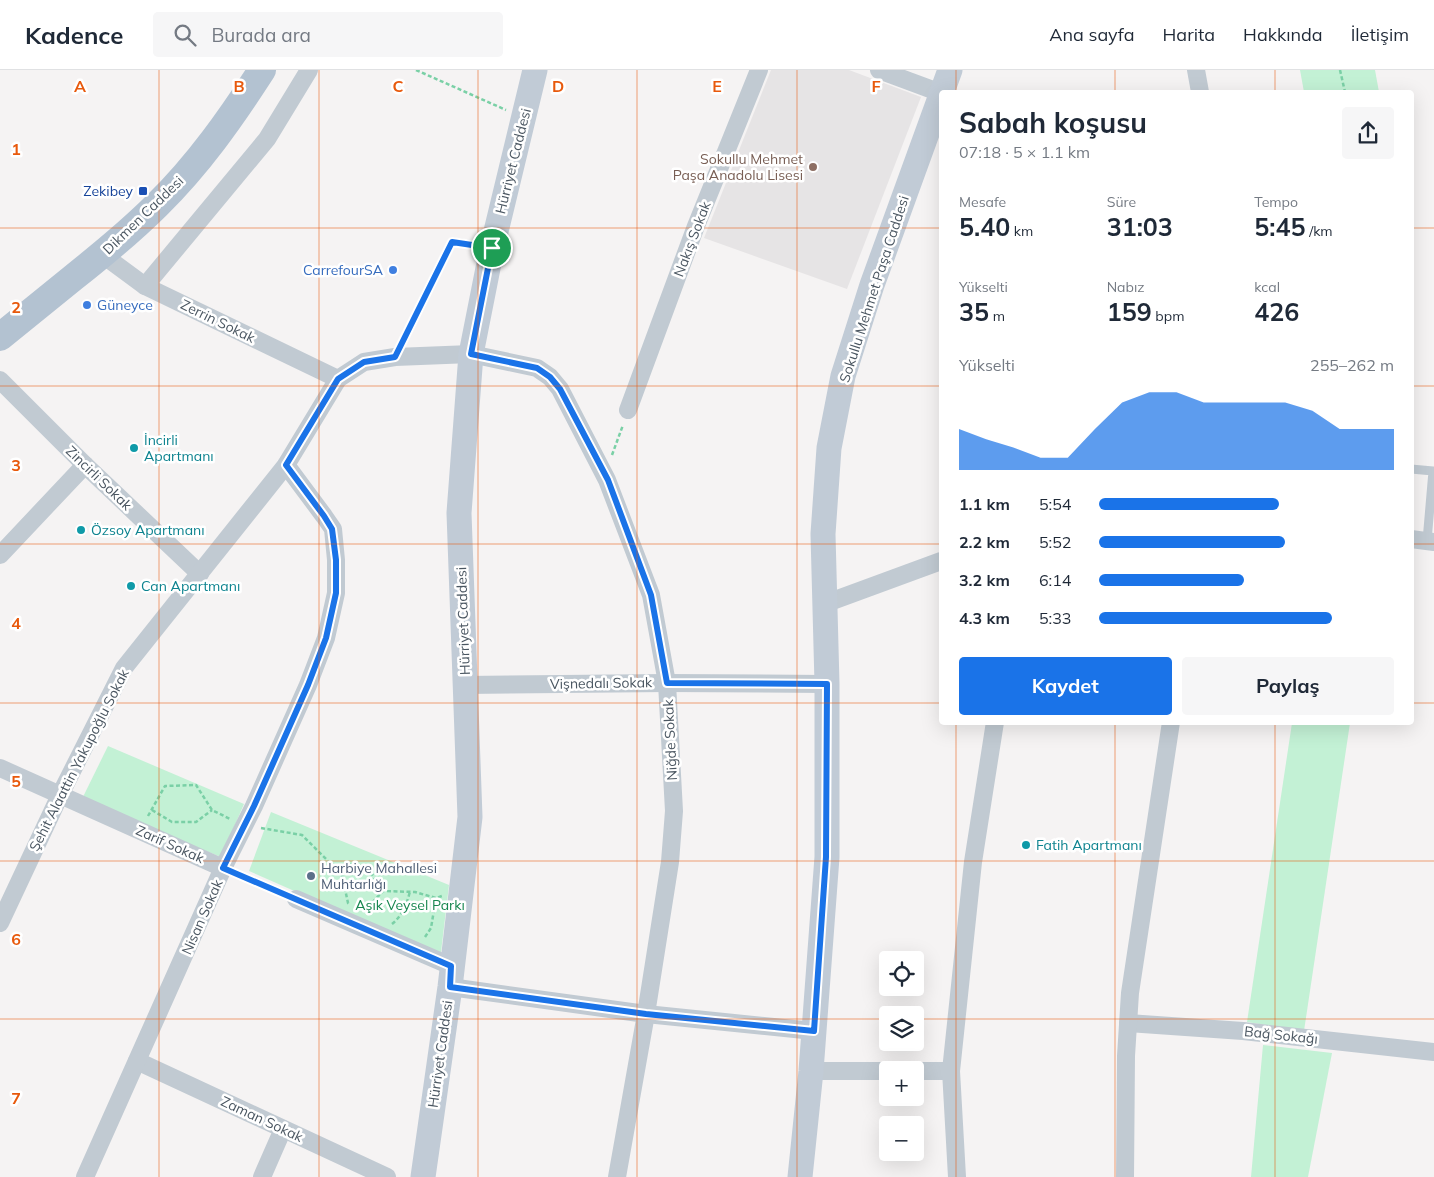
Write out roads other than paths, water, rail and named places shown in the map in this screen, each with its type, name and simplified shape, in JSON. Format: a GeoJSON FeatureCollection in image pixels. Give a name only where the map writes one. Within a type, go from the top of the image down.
{"type":"FeatureCollection","features":[{"type":"Feature","properties":{"kind":"main road","name":"Dikmen Caddesi"},"geometry":{"type":"LineString","coordinates":[[0,337],[103,255],[157,205],[210,146],[262,70]]}},
{"type":"Feature","properties":{"kind":"main road","name":"Hürriyet Caddesi"},"geometry":{"type":"LineString","coordinates":[[423,1177],[461,898],[470,817],[459,513],[471,354],[492,248],[536,70]]}},
{"type":"Feature","properties":{"kind":"main road","name":"Sokullu Mehmet Paşa Caddesi"},"geometry":{"type":"LineString","coordinates":[[943,90],[950,70]]}},
{"type":"Feature","properties":{"kind":"main road","name":"Sokullu Mehmet Paşa Caddesi"},"geometry":{"type":"LineString","coordinates":[[800,1177],[811,1071],[826,857],[827,684],[823,534],[829,448],[843,376],[872,285],[939,103]]}},
{"type":"Feature","properties":{"kind":"street"},"geometry":{"type":"LineString","coordinates":[[145,286],[268,139],[310,70]]}},
{"type":"Feature","properties":{"kind":"street","name":"Nakış Sokak"},"geometry":{"type":"LineString","coordinates":[[628,410],[696,226],[760,70]]}},
{"type":"Feature","properties":{"kind":"street"},"geometry":{"type":"LineString","coordinates":[[878,70],[939,100]]}},
{"type":"Feature","properties":{"kind":"street"},"geometry":{"type":"LineString","coordinates":[[1196,70],[1200,90]]}},
{"type":"Feature","properties":{"kind":"street","name":"Zerrin Sokak"},"geometry":{"type":"LineString","coordinates":[[103,255],[145,286],[338,379]]}},
{"type":"Feature","properties":{"kind":"street","name":"Şehit Alaattin Yakupoğlu Sokak"},"geometry":{"type":"LineString","coordinates":[[0,923],[60,795],[124,668],[286,465],[338,379],[364,362],[395,357],[471,354]]}},
{"type":"Feature","properties":{"kind":"street","name":"Niğde Sokak"},"geometry":{"type":"LineString","coordinates":[[471,354],[537,368],[550,377],[560,389],[604,474],[651,595],[667,683],[674,812],[670,862],[646,1014],[616,1177]]}},
{"type":"Feature","properties":{"kind":"street","name":"Zincirli Sokak"},"geometry":{"type":"LineString","coordinates":[[0,380],[200,574]]}},
{"type":"Feature","properties":{"kind":"street"},"geometry":{"type":"LineString","coordinates":[[0,555],[85,464]]}},
{"type":"Feature","properties":{"kind":"street","name":"Nisan Sokak"},"geometry":{"type":"LineString","coordinates":[[85,1177],[223,868],[254,806],[308,685],[326,638],[336,593],[336,560],[332,529],[286,465]]}},
{"type":"Feature","properties":{"kind":"street"},"geometry":{"type":"LineString","coordinates":[[824,604],[939,562]]}},
{"type":"Feature","properties":{"kind":"street","name":"Vişnedalı Sokak"},"geometry":{"type":"LineString","coordinates":[[465,685],[827,684]]}},
{"type":"Feature","properties":{"kind":"street"},"geometry":{"type":"LineString","coordinates":[[957,1177],[952,1071],[973,862],[995,725]]}},
{"type":"Feature","properties":{"kind":"street"},"geometry":{"type":"LineString","coordinates":[[1124,1177],[1126,1056],[1130,993],[1172,725]]}},
{"type":"Feature","properties":{"kind":"street","name":"Zarif Sokak"},"geometry":{"type":"LineString","coordinates":[[0,768],[223,868]]}},
{"type":"Feature","properties":{"kind":"street"},"geometry":{"type":"LineString","coordinates":[[296,899],[450,976],[646,1014],[814,1031]]}},
{"type":"Feature","properties":{"kind":"street","name":"Bağ Sokağı"},"geometry":{"type":"LineString","coordinates":[[1128,1023],[1243,1031],[1434,1052]]}},
{"type":"Feature","properties":{"kind":"street","name":"Zaman Sokak"},"geometry":{"type":"LineString","coordinates":[[137,1061],[387,1177]]}},
{"type":"Feature","properties":{"kind":"street"},"geometry":{"type":"LineString","coordinates":[[811,1071],[879,1071]]}},
{"type":"Feature","properties":{"kind":"street"},"geometry":{"type":"LineString","coordinates":[[924,1071],[952,1071]]}},
{"type":"Feature","properties":{"kind":"street"},"geometry":{"type":"LineString","coordinates":[[262,1177],[283,1129]]}},
{"type":"Feature","properties":{"kind":"lane"},"geometry":{"type":"LineString","coordinates":[[395,357],[452,242],[492,248]]}},
{"type":"Feature","properties":{"kind":"lane"},"geometry":{"type":"LineString","coordinates":[[1414,469],[1433,471],[1424,541]]}},
{"type":"Feature","properties":{"kind":"place","name":"Sokullu Mehmet Paşa Anadolu Lisesi"},"geometry":{"type":"Point","coordinates":[813,167]}},
{"type":"Feature","properties":{"kind":"place","name":"Zekibey"},"geometry":{"type":"Point","coordinates":[143,191]}},
{"type":"Feature","properties":{"kind":"place","name":"CarrefourSA"},"geometry":{"type":"Point","coordinates":[393,270]}},
{"type":"Feature","properties":{"kind":"place","name":"Güneyce"},"geometry":{"type":"Point","coordinates":[87,305]}},
{"type":"Feature","properties":{"kind":"place","name":"İncirli Apartmanı"},"geometry":{"type":"Point","coordinates":[134,448]}},
{"type":"Feature","properties":{"kind":"place","name":"Özsoy Apartmanı"},"geometry":{"type":"Point","coordinates":[81,530]}},
{"type":"Feature","properties":{"kind":"place","name":"Can Apartmanı"},"geometry":{"type":"Point","coordinates":[131,586]}},
{"type":"Feature","properties":{"kind":"place","name":"Fatih Apartmanı"},"geometry":{"type":"Point","coordinates":[1026,845]}},
{"type":"Feature","properties":{"kind":"place","name":"Harbiye Mahallesi Muhtarlığı"},"geometry":{"type":"Point","coordinates":[311,876]}},
{"type":"Feature","properties":{"kind":"park label","name":"Aşık Veysel Parkı"},"geometry":{"type":"Point","coordinates":[410,905]}}]}
